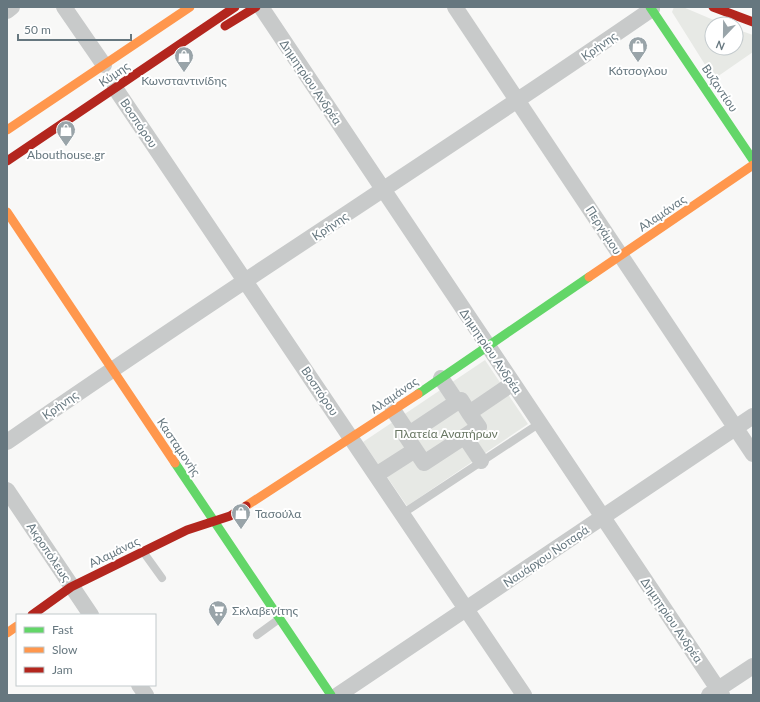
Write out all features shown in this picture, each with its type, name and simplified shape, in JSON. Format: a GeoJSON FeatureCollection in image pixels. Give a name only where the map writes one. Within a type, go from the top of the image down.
{"type":"FeatureCollection","features":[{"type":"Feature","properties":{"kind":"street"},"geometry":{"type":"LineString","coordinates":[[7,11],[12,7]]}},
{"type":"Feature","properties":{"kind":"street"},"geometry":{"type":"LineString","coordinates":[[64,7],[104,64]]}},
{"type":"Feature","properties":{"kind":"street","name":"Κύμης"},"geometry":{"type":"LineString","coordinates":[[7,130],[190,7]]}},
{"type":"Feature","properties":{"kind":"street","name":"Κύμης"},"geometry":{"type":"LineString","coordinates":[[7,161],[235,7]]}},
{"type":"Feature","properties":{"kind":"street"},"geometry":{"type":"LineString","coordinates":[[138,73],[162,65],[256,7]]}},
{"type":"Feature","properties":{"kind":"street","name":"Δημητρίου Ανδρέα"},"geometry":{"type":"LineString","coordinates":[[261,7],[604,518],[716,693]]}},
{"type":"Feature","properties":{"kind":"street","name":"Περγάμου"},"geometry":{"type":"LineString","coordinates":[[455,7],[753,454]]}},
{"type":"Feature","properties":{"kind":"street"},"geometry":{"type":"LineString","coordinates":[[713,7],[753,22]]}},
{"type":"Feature","properties":{"kind":"street","name":"Κρήνης"},"geometry":{"type":"LineString","coordinates":[[7,442],[97,379],[113,370],[519,101],[651,8]]}},
{"type":"Feature","properties":{"kind":"street","name":"Βυζαντίου"},"geometry":{"type":"LineString","coordinates":[[651,8],[753,160]]}},
{"type":"Feature","properties":{"kind":"street","name":"Βοσπόρου"},"geometry":{"type":"LineString","coordinates":[[115,88],[524,695]]}},
{"type":"Feature","properties":{"kind":"street","name":"Αλαμάνας"},"geometry":{"type":"LineString","coordinates":[[33,614],[72,587],[188,530],[230,516],[441,378],[753,165]]}},
{"type":"Feature","properties":{"kind":"street","name":"Κασταμονής"},"geometry":{"type":"LineString","coordinates":[[7,212],[330,695]]}},
{"type":"Feature","properties":{"kind":"street"},"geometry":{"type":"LineString","coordinates":[[441,378],[457,402]]}},
{"type":"Feature","properties":{"kind":"street"},"geometry":{"type":"LineString","coordinates":[[469,413],[513,383]]}},
{"type":"Feature","properties":{"kind":"street"},"geometry":{"type":"LineString","coordinates":[[461,400],[479,427],[424,463],[406,436],[457,402],[461,400]]}},
{"type":"Feature","properties":{"kind":"street"},"geometry":{"type":"LineString","coordinates":[[393,410],[409,434]]}},
{"type":"Feature","properties":{"kind":"street","name":"Ναυάρχου Νοταρά"},"geometry":{"type":"LineString","coordinates":[[338,695],[604,518],[753,416]]}},
{"type":"Feature","properties":{"kind":"street"},"geometry":{"type":"LineString","coordinates":[[465,437],[481,461]]}},
{"type":"Feature","properties":{"kind":"street"},"geometry":{"type":"LineString","coordinates":[[376,476],[415,450]]}},
{"type":"Feature","properties":{"kind":"street","name":"Ακροπόλεως"},"geometry":{"type":"LineString","coordinates":[[7,490],[90,614]]}},
{"type":"Feature","properties":{"kind":"street"},"geometry":{"type":"LineString","coordinates":[[7,633],[16,627]]}},
{"type":"Feature","properties":{"kind":"street"},"geometry":{"type":"LineString","coordinates":[[716,693],[753,666]]}},
{"type":"Feature","properties":{"kind":"street"},"geometry":{"type":"LineString","coordinates":[[140,686],[146,695]]}},
{"type":"Feature","properties":{"kind":"lane"},"geometry":{"type":"LineString","coordinates":[[402,514],[540,423]]}},
{"type":"Feature","properties":{"kind":"lane"},"geometry":{"type":"LineString","coordinates":[[143,552],[162,578]]}},
{"type":"Feature","properties":{"kind":"lane"},"geometry":{"type":"LineString","coordinates":[[257,635],[279,618]]}},
{"type":"Feature","properties":{"kind":"green space"},"geometry":{"type":"Polygon","coordinates":[[[674,7],[683,7],[704,16],[704,56],[744,56],[744,32],[753,35],[753,52],[714,79],[672,12],[674,7]]]}},
{"type":"Feature","properties":{"kind":"green space","name":"Πλατεία Αναπήρων"},"geometry":{"type":"Polygon","coordinates":[[[485,360],[528,424],[407,506],[363,442],[485,360]]]}},
{"type":"Feature","properties":{"kind":"traffic: fast"},"geometry":{"type":"LineString","coordinates":[[650,7],[753,160]]}},
{"type":"Feature","properties":{"kind":"traffic: fast"},"geometry":{"type":"LineString","coordinates":[[418,394],[589,277]]}},
{"type":"Feature","properties":{"kind":"traffic: fast"},"geometry":{"type":"LineString","coordinates":[[175,463],[331,695]]}},
{"type":"Feature","properties":{"kind":"traffic: slow"},"geometry":{"type":"LineString","coordinates":[[7,130],[190,7]]}},
{"type":"Feature","properties":{"kind":"traffic: slow"},"geometry":{"type":"LineString","coordinates":[[589,277],[753,165]]}},
{"type":"Feature","properties":{"kind":"traffic: slow"},"geometry":{"type":"LineString","coordinates":[[7,212],[175,463]]}},
{"type":"Feature","properties":{"kind":"traffic: slow"},"geometry":{"type":"LineString","coordinates":[[246,506],[418,394]]}},
{"type":"Feature","properties":{"kind":"traffic: slow"},"geometry":{"type":"LineString","coordinates":[[7,633],[16,627]]}},
{"type":"Feature","properties":{"kind":"traffic: jam"},"geometry":{"type":"LineString","coordinates":[[7,161],[235,7]]}},
{"type":"Feature","properties":{"kind":"traffic: jam"},"geometry":{"type":"LineString","coordinates":[[225,26],[256,7]]}},
{"type":"Feature","properties":{"kind":"traffic: jam"},"geometry":{"type":"LineString","coordinates":[[713,7],[753,22]]}},
{"type":"Feature","properties":{"kind":"traffic: jam"},"geometry":{"type":"LineString","coordinates":[[33,614],[71,587],[187,530],[230,516],[246,506]]}},
{"type":"Feature","properties":{"kind":"place","name":"Κότσογλου"},"geometry":{"type":"Point","coordinates":[638,63]}},
{"type":"Feature","properties":{"kind":"place","name":"Κωνσταντινίδης"},"geometry":{"type":"Point","coordinates":[184,73]}},
{"type":"Feature","properties":{"kind":"place","name":"Abouthouse.gr"},"geometry":{"type":"Point","coordinates":[66,147]}},
{"type":"Feature","properties":{"kind":"place","name":"Τασούλα"},"geometry":{"type":"Point","coordinates":[241,530]}},
{"type":"Feature","properties":{"kind":"place","name":"Σκλαβενίτης"},"geometry":{"type":"Point","coordinates":[218,627]}}]}
